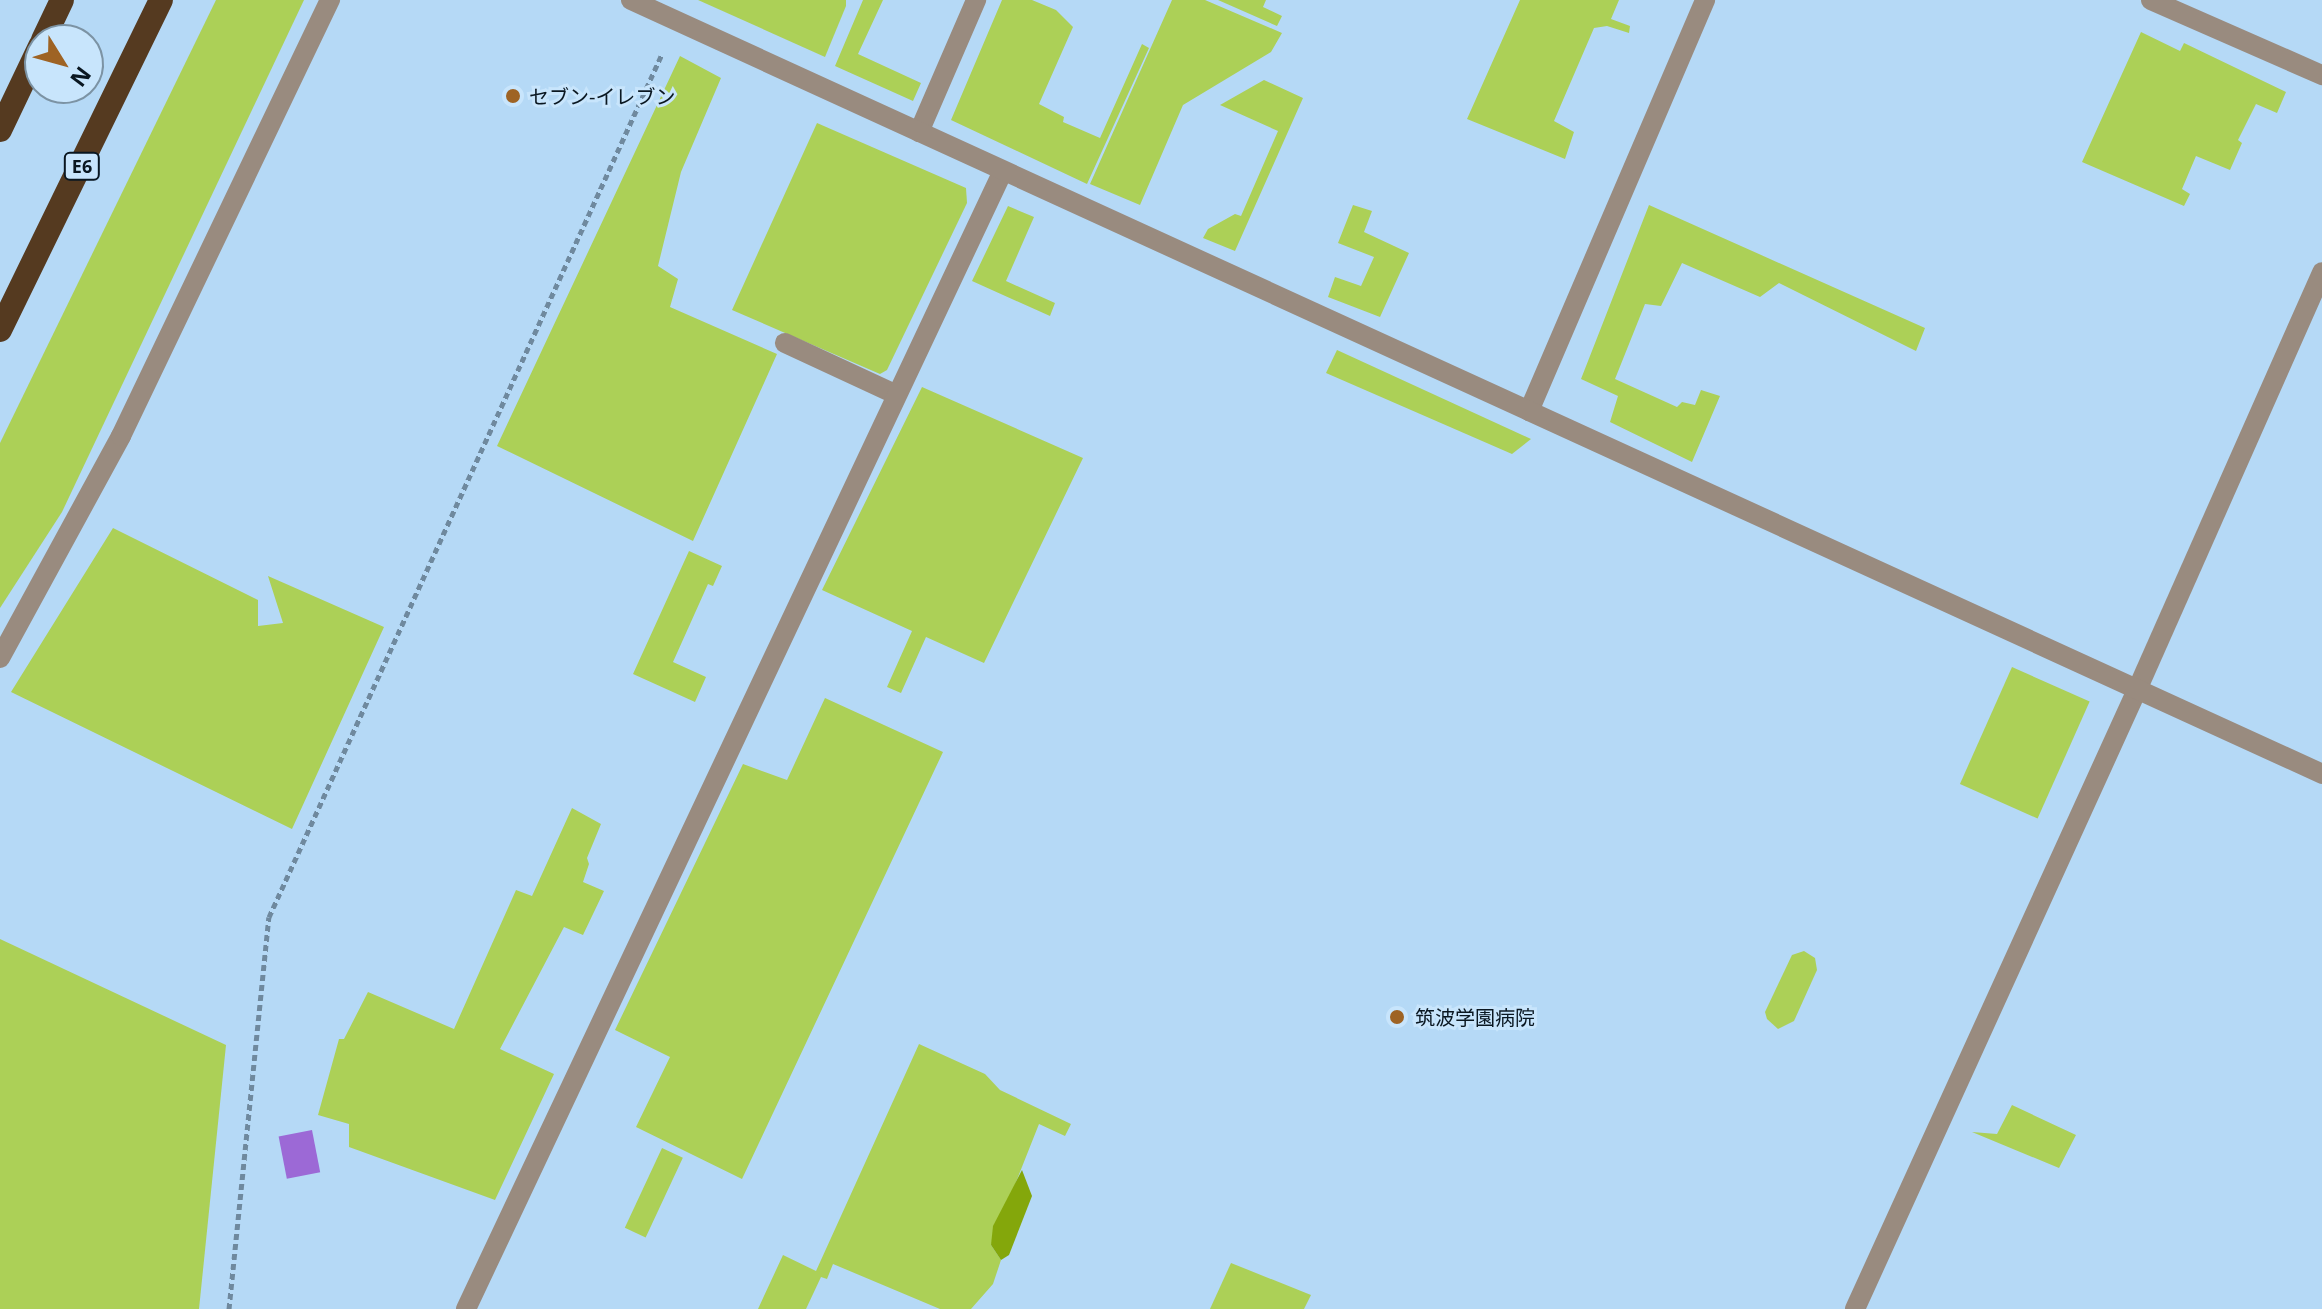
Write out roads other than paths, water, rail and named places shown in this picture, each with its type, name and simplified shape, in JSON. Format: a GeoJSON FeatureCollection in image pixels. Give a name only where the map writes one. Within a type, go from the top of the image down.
{"type":"FeatureCollection","features":[{"type":"Feature","properties":{"kind":"highway"},"geometry":{"type":"LineString","coordinates":[[51,24],[62,0]]}},
{"type":"Feature","properties":{"kind":"highway","name":"E6"},"geometry":{"type":"LineString","coordinates":[[0,330],[161,0]]}},
{"type":"Feature","properties":{"kind":"highway"},"geometry":{"type":"LineString","coordinates":[[0,130],[24,80]]}},
{"type":"Feature","properties":{"kind":"street"},"geometry":{"type":"LineString","coordinates":[[0,658],[121,436],[330,0]]}},
{"type":"Feature","properties":{"kind":"street"},"geometry":{"type":"LineString","coordinates":[[631,0],[2322,774]]}},
{"type":"Feature","properties":{"kind":"street"},"geometry":{"type":"LineString","coordinates":[[919,132],[976,0]]}},
{"type":"Feature","properties":{"kind":"street"},"geometry":{"type":"LineString","coordinates":[[1529,411],[1705,0]]}},
{"type":"Feature","properties":{"kind":"street"},"geometry":{"type":"LineString","coordinates":[[2151,0],[2322,75]]}},
{"type":"Feature","properties":{"kind":"street"},"geometry":{"type":"LineString","coordinates":[[466,1309],[1003,171]]}},
{"type":"Feature","properties":{"kind":"street"},"geometry":{"type":"LineString","coordinates":[[1855,1309],[2137,690],[2322,272]]}},
{"type":"Feature","properties":{"kind":"street"},"geometry":{"type":"LineString","coordinates":[[785,343],[897,395]]}},
{"type":"Feature","properties":{"kind":"place","name":"セブン-イレブン"},"geometry":{"type":"Point","coordinates":[513,96]}},
{"type":"Feature","properties":{"kind":"place","name":"筑波学園病院"},"geometry":{"type":"Point","coordinates":[1397,1017]}}]}
